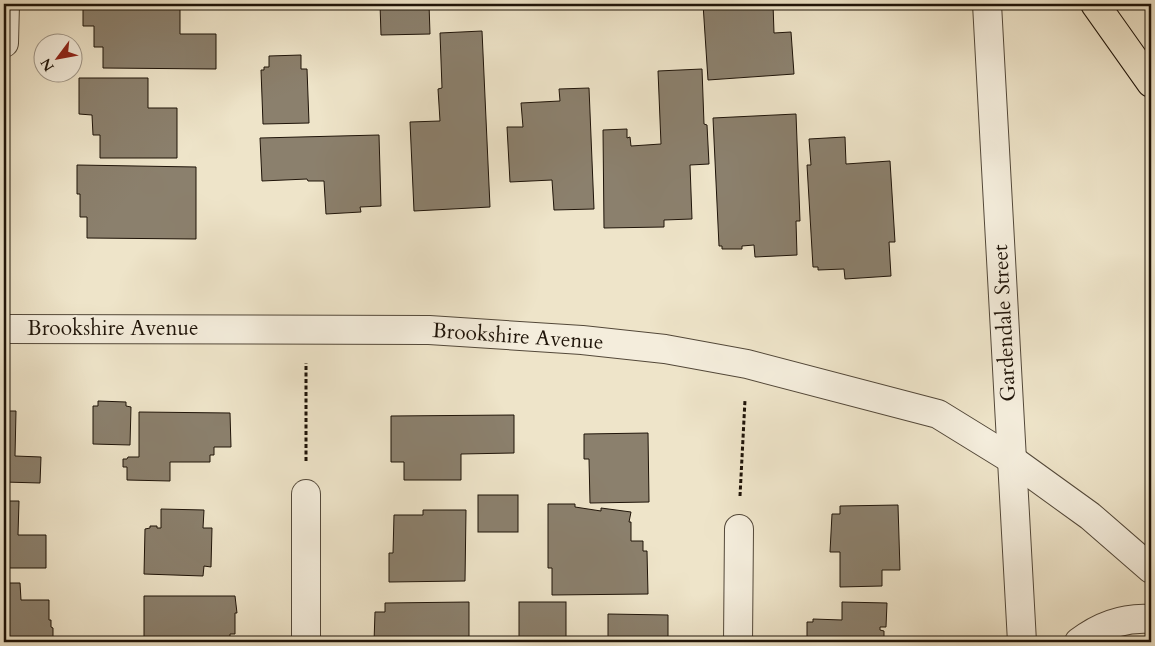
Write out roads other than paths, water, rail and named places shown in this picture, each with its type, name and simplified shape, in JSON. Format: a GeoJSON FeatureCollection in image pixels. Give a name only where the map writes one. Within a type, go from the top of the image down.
{"type":"FeatureCollection","features":[{"type":"Feature","properties":{"kind":"highway"},"geometry":{"type":"LineString","coordinates":[[1095,4],[1151,83]]}},
{"type":"Feature","properties":{"kind":"street"},"geometry":{"type":"LineString","coordinates":[[4,42],[5,4]]}},
{"type":"Feature","properties":{"kind":"street","name":"Gardendale Street"},"geometry":{"type":"LineString","coordinates":[[987,4],[1022,642]]}},
{"type":"Feature","properties":{"kind":"street","name":"Brookshire Avenue"},"geometry":{"type":"LineString","coordinates":[[4,329],[306,328],[429,330],[582,340],[665,349],[747,364],[938,414],[1011,459],[1090,516],[1151,569]]}},
{"type":"Feature","properties":{"kind":"street"},"geometry":{"type":"LineString","coordinates":[[306,494],[306,642]]}},
{"type":"Feature","properties":{"kind":"street"},"geometry":{"type":"LineString","coordinates":[[738,642],[739,529]]}},
{"type":"Feature","properties":{"kind":"street"},"geometry":{"type":"LineString","coordinates":[[1080,642],[1092,632],[1115,622],[1151,619]]}}]}
